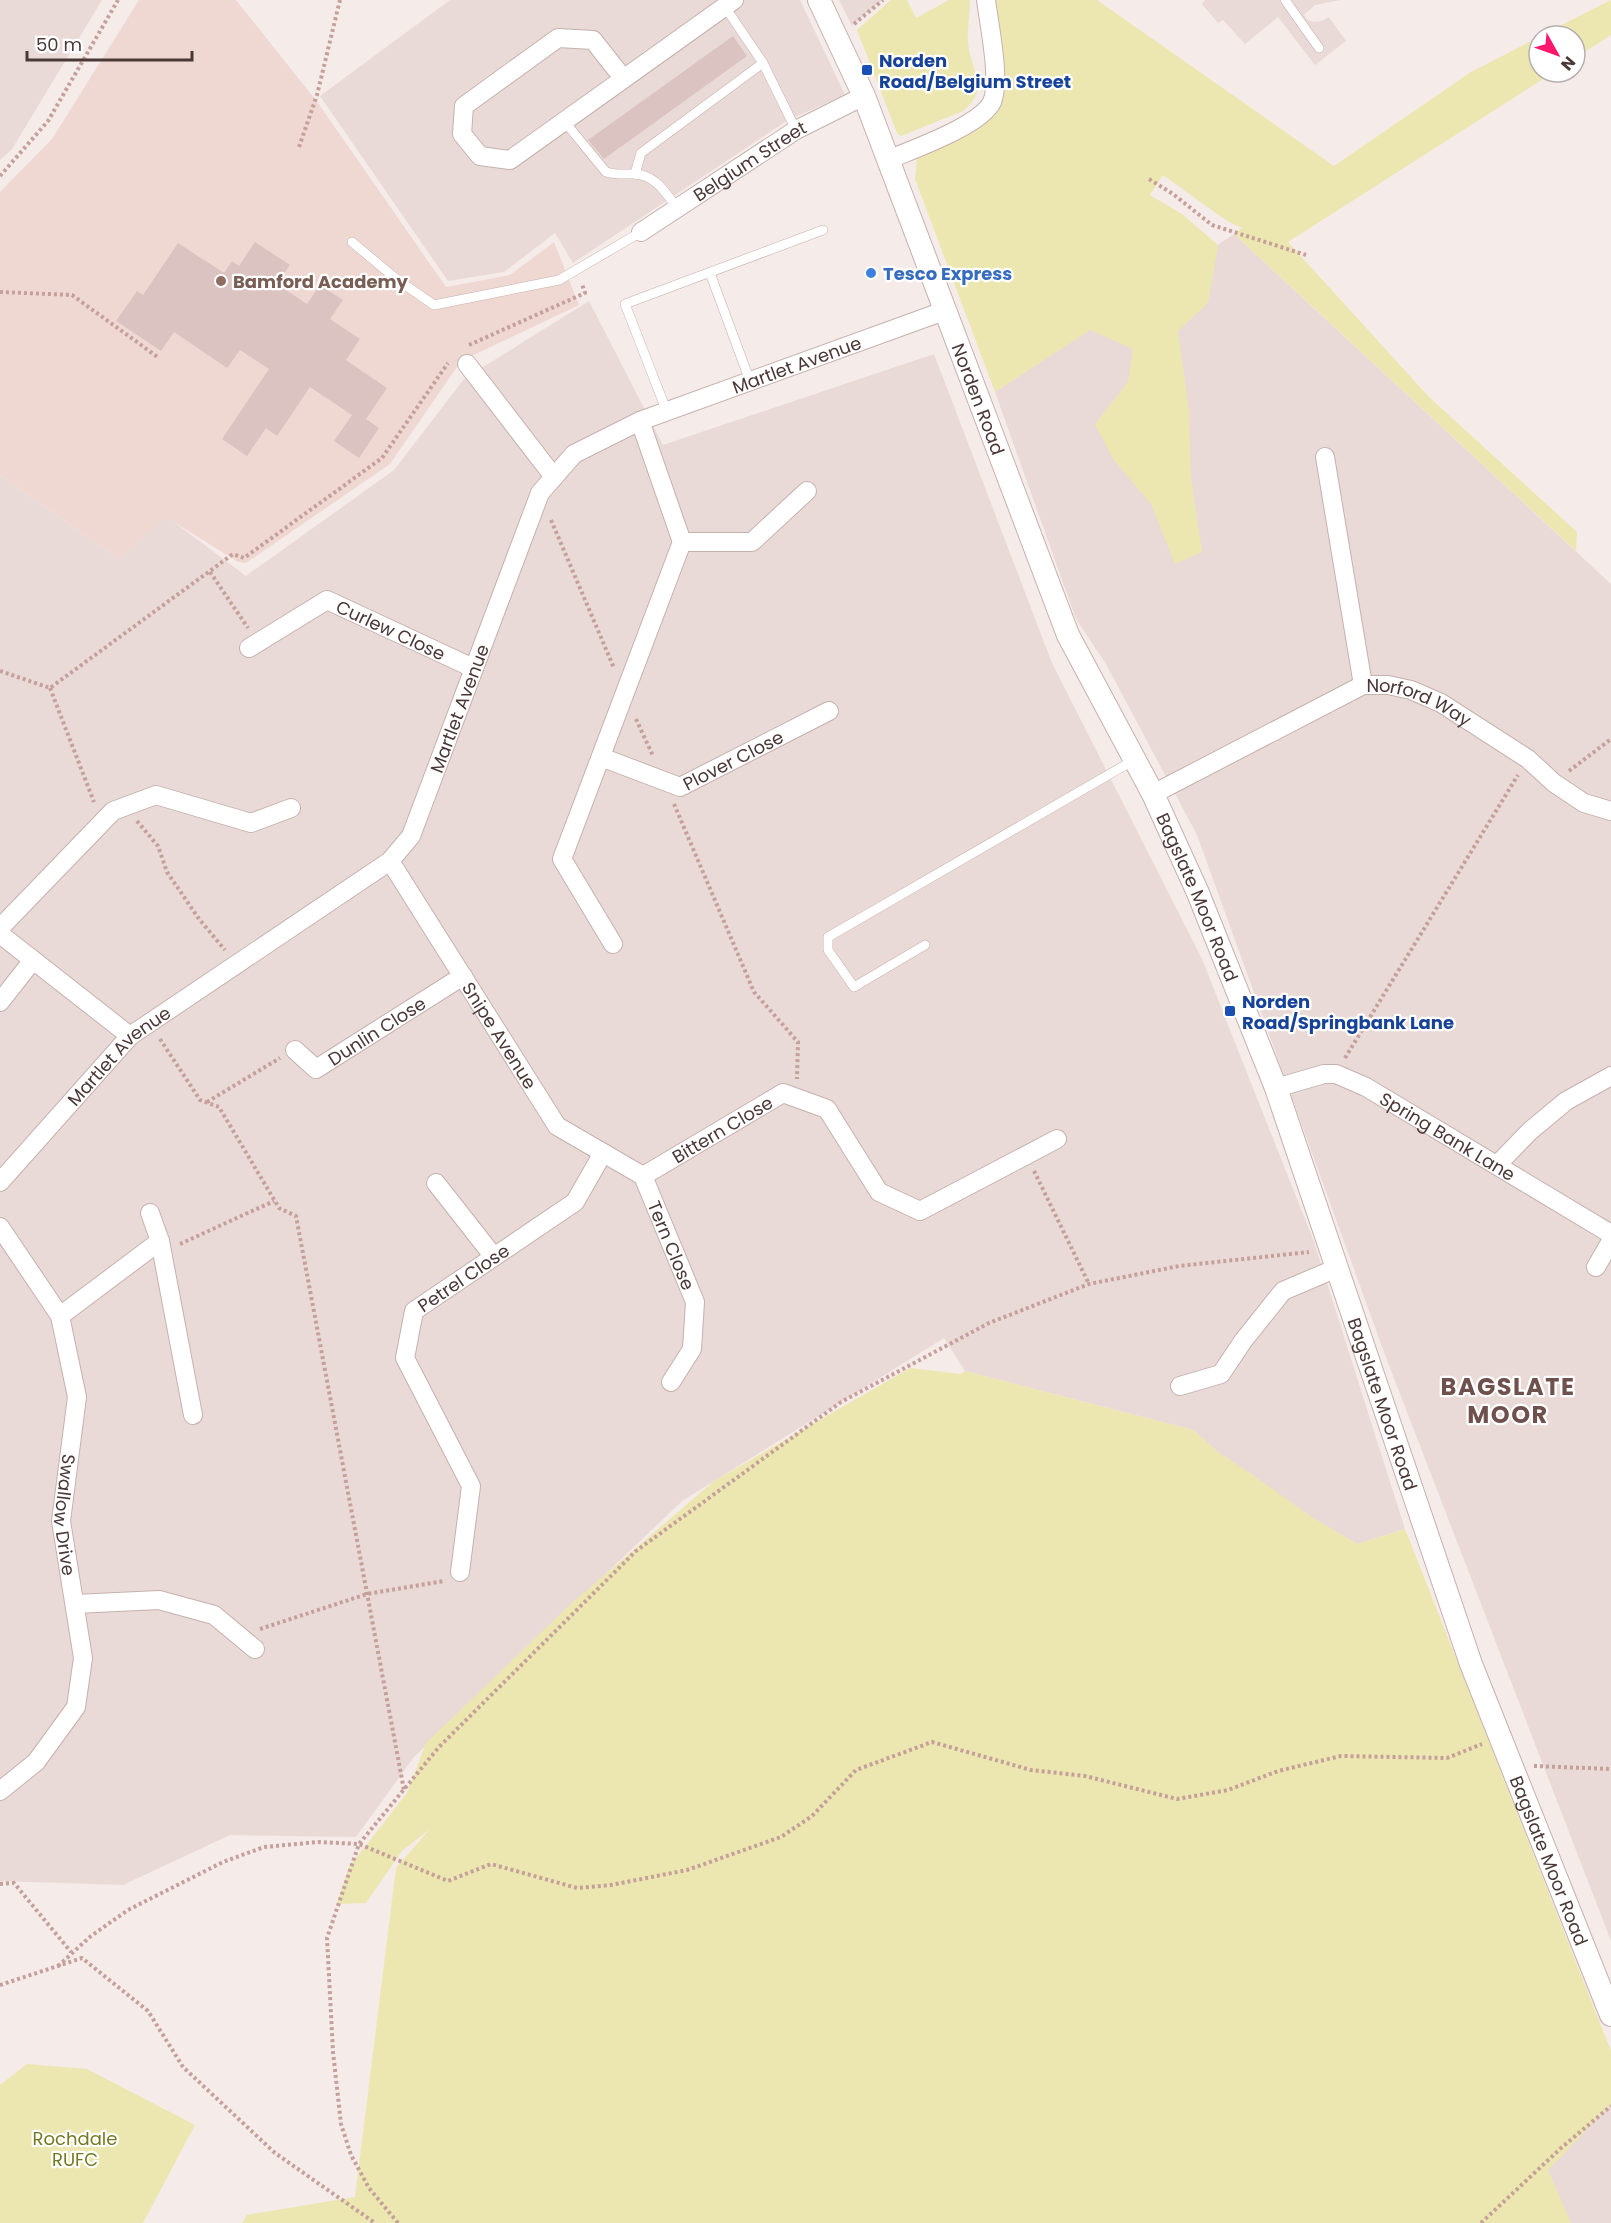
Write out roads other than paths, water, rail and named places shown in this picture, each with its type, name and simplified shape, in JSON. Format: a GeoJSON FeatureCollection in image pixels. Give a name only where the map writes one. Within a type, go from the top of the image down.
{"type":"FeatureCollection","features":[{"type":"Feature","properties":{"kind":"street","name":"Norden Road"},"geometry":{"type":"LineString","coordinates":[[819,0],[864,96],[1068,635],[1153,794]]}},
{"type":"Feature","properties":{"kind":"street"},"geometry":{"type":"LineString","coordinates":[[888,160],[975,121],[992,102],[995,81],[986,0]]}},
{"type":"Feature","properties":{"kind":"street"},"geometry":{"type":"LineString","coordinates":[[623,78],[592,40],[558,38],[464,106],[462,134],[480,156],[510,160],[730,3]]}},
{"type":"Feature","properties":{"kind":"street","name":"Belgium Street"},"geometry":{"type":"LineString","coordinates":[[641,232],[796,130],[864,96]]}},
{"type":"Feature","properties":{"kind":"street","name":"Martlet Avenue"},"geometry":{"type":"LineString","coordinates":[[0,1182],[130,1036],[390,861],[411,836],[540,493],[574,454],[640,421],[944,311]]}},
{"type":"Feature","properties":{"kind":"street"},"geometry":{"type":"LineString","coordinates":[[458,362],[554,477]]}},
{"type":"Feature","properties":{"kind":"street"},"geometry":{"type":"LineString","coordinates":[[612,944],[562,859],[682,542],[640,421]]}},
{"type":"Feature","properties":{"kind":"street"},"geometry":{"type":"LineString","coordinates":[[1325,457],[1363,685]]}},
{"type":"Feature","properties":{"kind":"street"},"geometry":{"type":"LineString","coordinates":[[682,542],[752,542],[807,491]]}},
{"type":"Feature","properties":{"kind":"street","name":"Curlew Close"},"geometry":{"type":"LineString","coordinates":[[254,645],[327,600],[473,668]]}},
{"type":"Feature","properties":{"kind":"street","name":"Norford Way"},"geometry":{"type":"LineString","coordinates":[[1153,794],[1363,685],[1388,685],[1411,690],[1441,704],[1527,759],[1554,783],[1584,803],[1611,811]]}},
{"type":"Feature","properties":{"kind":"street","name":"Plover Close"},"geometry":{"type":"LineString","coordinates":[[601,757],[680,787],[829,711]]}},
{"type":"Feature","properties":{"kind":"street","name":"Bagslate Moor Road"},"geometry":{"type":"LineString","coordinates":[[1153,794],[1198,893],[1276,1088],[1471,1664],[1611,2015]]}},
{"type":"Feature","properties":{"kind":"street"},"geometry":{"type":"LineString","coordinates":[[0,928],[113,811],[156,795],[251,824],[291,808]]}},
{"type":"Feature","properties":{"kind":"street","name":"Snipe Avenue"},"geometry":{"type":"LineString","coordinates":[[390,861],[557,1126],[643,1176]]}},
{"type":"Feature","properties":{"kind":"street"},"geometry":{"type":"LineString","coordinates":[[0,934],[130,1036]]}},
{"type":"Feature","properties":{"kind":"street"},"geometry":{"type":"LineString","coordinates":[[0,1002],[33,960]]}},
{"type":"Feature","properties":{"kind":"street","name":"Dunlin Close"},"geometry":{"type":"LineString","coordinates":[[295,1050],[316,1070],[463,976]]}},
{"type":"Feature","properties":{"kind":"street","name":"Spring Bank Lane"},"geometry":{"type":"LineString","coordinates":[[1276,1088],[1324,1074],[1336,1074],[1366,1087],[1611,1234]]}},
{"type":"Feature","properties":{"kind":"street"},"geometry":{"type":"LineString","coordinates":[[1497,1165],[1530,1131],[1566,1101],[1611,1076]]}},
{"type":"Feature","properties":{"kind":"street","name":"Bittern Close"},"geometry":{"type":"LineString","coordinates":[[643,1176],[783,1093],[827,1108],[879,1192],[920,1211],[1056,1140]]}},
{"type":"Feature","properties":{"kind":"street","name":"Petrel Close"},"geometry":{"type":"LineString","coordinates":[[460,1572],[471,1486],[405,1358],[414,1311],[575,1202],[603,1153]]}},
{"type":"Feature","properties":{"kind":"street","name":"Tern Close"},"geometry":{"type":"LineString","coordinates":[[643,1176],[695,1302],[692,1349],[670,1382]]}},
{"type":"Feature","properties":{"kind":"street"},"geometry":{"type":"LineString","coordinates":[[436,1183],[494,1257]]}},
{"type":"Feature","properties":{"kind":"street"},"geometry":{"type":"LineString","coordinates":[[150,1213],[161,1246],[193,1415]]}},
{"type":"Feature","properties":{"kind":"street","name":"Swallow Drive"},"geometry":{"type":"LineString","coordinates":[[0,1227],[60,1316],[77,1397],[62,1521],[83,1658],[76,1707],[36,1762],[0,1791]]}},
{"type":"Feature","properties":{"kind":"street"},"geometry":{"type":"LineString","coordinates":[[1596,1267],[1611,1240]]}},
{"type":"Feature","properties":{"kind":"street"},"geometry":{"type":"LineString","coordinates":[[60,1316],[161,1246]]}},
{"type":"Feature","properties":{"kind":"street"},"geometry":{"type":"LineString","coordinates":[[1180,1386],[1221,1374],[1243,1341],[1283,1291],[1334,1259]]}},
{"type":"Feature","properties":{"kind":"street"},"geometry":{"type":"LineString","coordinates":[[75,1604],[159,1600],[214,1615],[255,1649]]}},
{"type":"Feature","properties":{"kind":"lane"},"geometry":{"type":"LineString","coordinates":[[1285,0],[1319,48]]}},
{"type":"Feature","properties":{"kind":"lane"},"geometry":{"type":"LineString","coordinates":[[730,3],[796,130]]}},
{"type":"Feature","properties":{"kind":"lane"},"geometry":{"type":"LineString","coordinates":[[635,174],[641,153],[763,63]]}},
{"type":"Feature","properties":{"kind":"lane"},"geometry":{"type":"LineString","coordinates":[[564,121],[606,172],[615,175],[650,176],[660,185],[677,208]]}},
{"type":"Feature","properties":{"kind":"lane"},"geometry":{"type":"LineString","coordinates":[[667,412],[625,304],[823,230]]}},
{"type":"Feature","properties":{"kind":"lane"},"geometry":{"type":"LineString","coordinates":[[352,242],[395,278],[434,305],[559,280],[641,232]]}},
{"type":"Feature","properties":{"kind":"lane"},"geometry":{"type":"LineString","coordinates":[[710,273],[750,381]]}},
{"type":"Feature","properties":{"kind":"lane"},"geometry":{"type":"LineString","coordinates":[[925,945],[854,987],[828,950],[828,937],[1134,760]]}},
{"type":"Feature","properties":{"kind":"place","name":"Norden Road/Belgium Street"},"geometry":{"type":"Point","coordinates":[867,70]}},
{"type":"Feature","properties":{"kind":"place","name":"Tesco Express"},"geometry":{"type":"Point","coordinates":[871,273]}},
{"type":"Feature","properties":{"kind":"place","name":"Bamford Academy"},"geometry":{"type":"Point","coordinates":[221,281]}},
{"type":"Feature","properties":{"kind":"place","name":"Norden Road/Springbank Lane"},"geometry":{"type":"Point","coordinates":[1230,1011]}},
{"type":"Feature","properties":{"kind":"district","name":"BAGSLATE MOOR"},"geometry":{"type":"Point","coordinates":[1508,1400]}},
{"type":"Feature","properties":{"kind":"park label","name":"Rochdale RUFC"},"geometry":{"type":"Point","coordinates":[75,2148]}}]}
